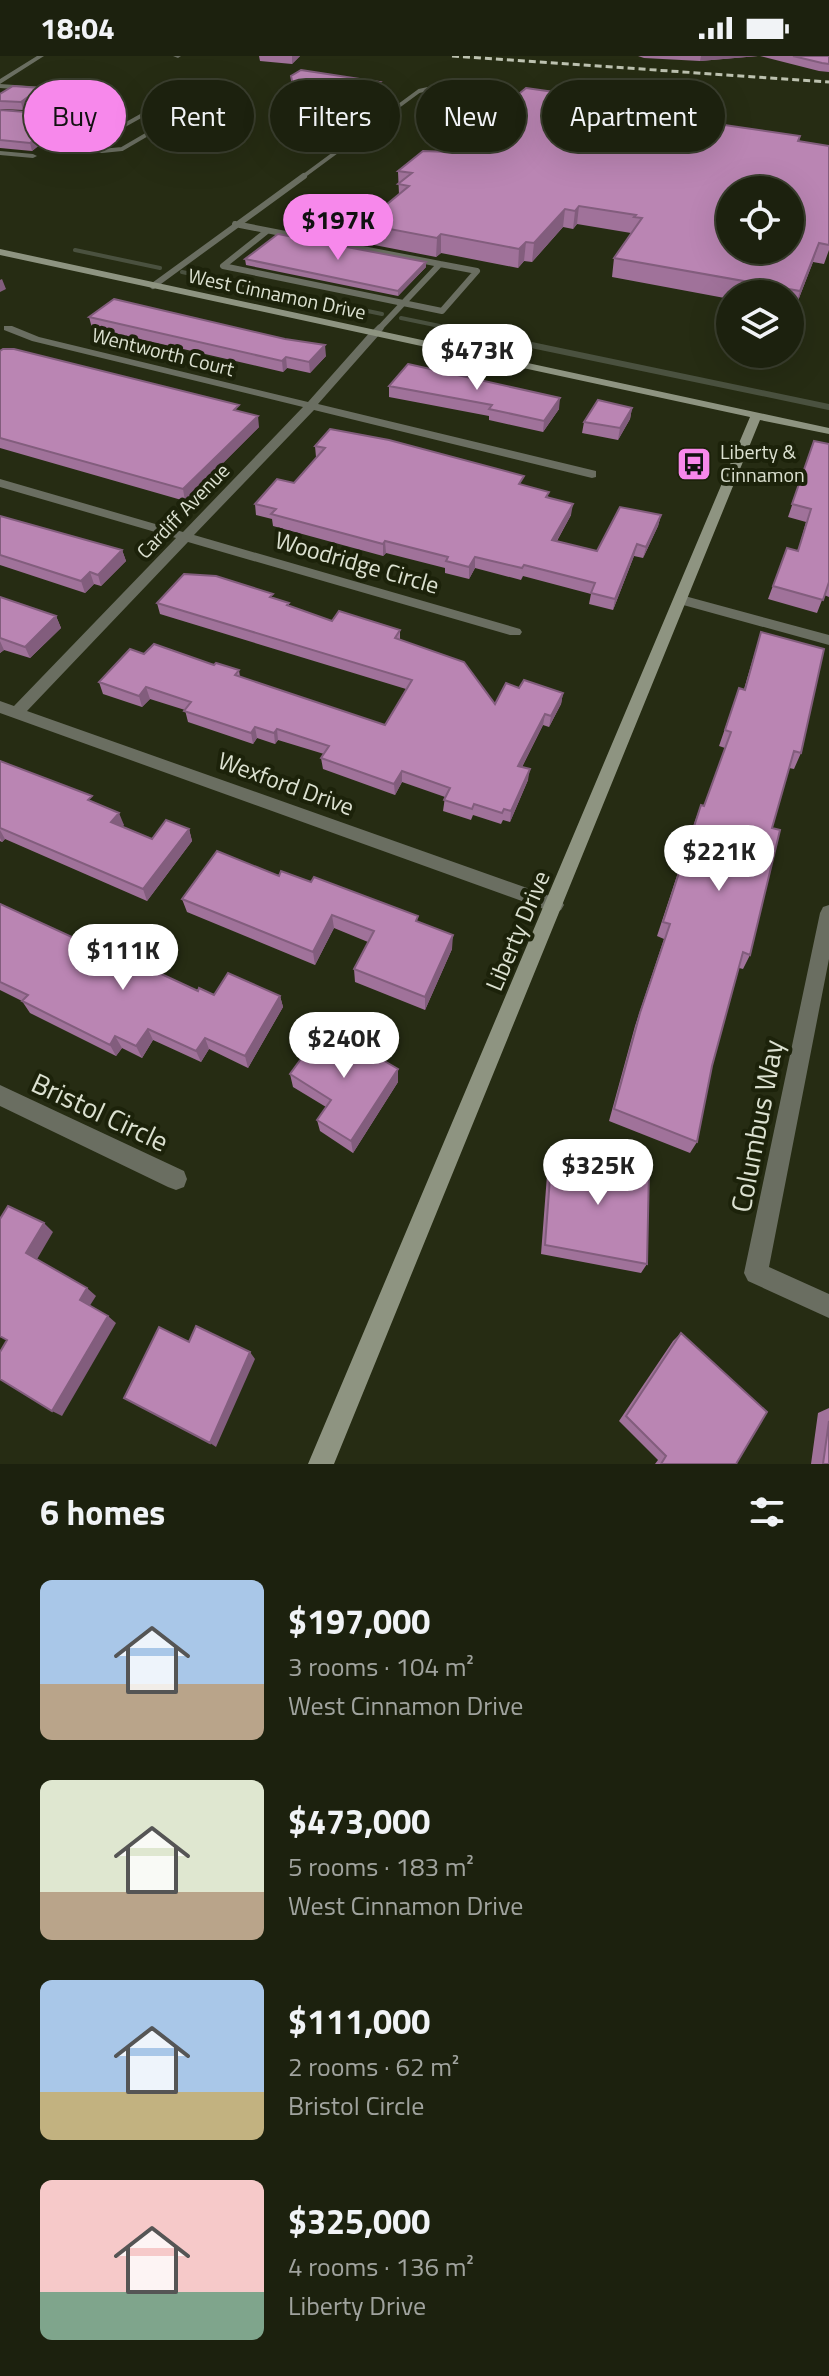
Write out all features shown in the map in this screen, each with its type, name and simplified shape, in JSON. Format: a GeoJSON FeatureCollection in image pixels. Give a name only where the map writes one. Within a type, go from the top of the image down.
{"type":"FeatureCollection","features":[{"type":"Feature","properties":{"kind":"main road","name":"West Cinnamon Drive"},"geometry":{"type":"LineString","coordinates":[[0,252],[829,431]]}},
{"type":"Feature","properties":{"kind":"main road","name":"Liberty Drive"},"geometry":{"type":"LineString","coordinates":[[321,1464],[756,416]]}},
{"type":"Feature","properties":{"kind":"street"},"geometry":{"type":"LineString","coordinates":[[0,84],[41,56]]}},
{"type":"Feature","properties":{"kind":"street"},"geometry":{"type":"LineString","coordinates":[[12,114],[24,115]]}},
{"type":"Feature","properties":{"kind":"street"},"geometry":{"type":"LineString","coordinates":[[0,153],[33,156]]}},
{"type":"Feature","properties":{"kind":"street","name":"Wentworth Court"},"geometry":{"type":"LineString","coordinates":[[8,328],[36,339],[309,408],[592,474]]}},
{"type":"Feature","properties":{"kind":"street","name":"Cardiff Avenue"},"geometry":{"type":"LineString","coordinates":[[8,710],[186,536],[309,408],[375,333]]}},
{"type":"Feature","properties":{"kind":"street","name":"Woodridge Circle"},"geometry":{"type":"LineString","coordinates":[[0,483],[515,632]]}},
{"type":"Feature","properties":{"kind":"street"},"geometry":{"type":"LineString","coordinates":[[681,600],[829,640]]}},
{"type":"Feature","properties":{"kind":"street","name":"Wexford Drive"},"geometry":{"type":"LineString","coordinates":[[8,710],[555,905]]}},
{"type":"Feature","properties":{"kind":"street","name":"Columbus Way"},"geometry":{"type":"LineString","coordinates":[[829,913],[756,1273],[829,1306]]}},
{"type":"Feature","properties":{"kind":"street","name":"Bristol Circle"},"geometry":{"type":"LineString","coordinates":[[0,1095],[176,1179]]}},
{"type":"Feature","properties":{"kind":"lane"},"geometry":{"type":"LineString","coordinates":[[0,84],[24,86]]}},
{"type":"Feature","properties":{"kind":"lane"},"geometry":{"type":"LineString","coordinates":[[153,286],[419,91],[437,87],[528,99]]}},
{"type":"Feature","properties":{"kind":"lane"},"geometry":{"type":"LineString","coordinates":[[182,93],[211,97],[122,149],[102,151],[87,146],[122,124],[182,93]]}},
{"type":"Feature","properties":{"kind":"lane"},"geometry":{"type":"LineString","coordinates":[[235,224],[477,271],[442,311],[223,266],[267,231]]}},
{"type":"Feature","properties":{"kind":"lane"},"geometry":{"type":"LineString","coordinates":[[375,333],[440,264]]}},
{"type":"Feature","properties":{"kind":"building"},"geometry":{"type":"Polygon","coordinates":[[[793,56],[829,56],[829,64],[822,63],[793,56]]]}},
{"type":"Feature","properties":{"kind":"building"},"geometry":{"type":"Polygon","coordinates":[[[301,70],[367,80],[292,80],[291,76],[301,70]]]}},
{"type":"Feature","properties":{"kind":"building"},"geometry":{"type":"Polygon","coordinates":[[[13,86],[24,87],[24,100],[21,102],[0,101],[0,94],[13,86]]]}},
{"type":"Feature","properties":{"kind":"building"},"geometry":{"type":"Polygon","coordinates":[[[526,88],[542,90],[542,152],[725,152],[725,125],[800,136],[798,141],[829,146],[829,245],[819,243],[804,281],[738,280],[614,258],[642,218],[579,206],[575,211],[565,209],[534,243],[526,242],[519,249],[441,234],[437,238],[363,224],[409,186],[398,184],[412,173],[398,171],[422,152],[526,152],[526,88]]]}},
{"type":"Feature","properties":{"kind":"building"},"geometry":{"type":"Polygon","coordinates":[[[0,110],[24,112],[24,142],[0,140],[0,110]]]}},
{"type":"Feature","properties":{"kind":"building"},"geometry":{"type":"Polygon","coordinates":[[[278,234],[426,262],[398,291],[245,259],[278,234]]]}},
{"type":"Feature","properties":{"kind":"building"},"geometry":{"type":"Polygon","coordinates":[[[114,299],[285,339],[325,345],[309,362],[286,357],[282,361],[89,317],[114,299]]]}},
{"type":"Feature","properties":{"kind":"building"},"geometry":{"type":"Polygon","coordinates":[[[14,349],[239,405],[234,410],[258,416],[183,489],[0,438],[0,351],[14,349]]]}},
{"type":"Feature","properties":{"kind":"building"},"geometry":{"type":"Polygon","coordinates":[[[408,364],[560,398],[544,421],[489,409],[492,405],[389,386],[408,364]]]}},
{"type":"Feature","properties":{"kind":"building"},"geometry":{"type":"Polygon","coordinates":[[[598,400],[632,408],[620,428],[584,422],[598,400]]]}},
{"type":"Feature","properties":{"kind":"building"},"geometry":{"type":"Polygon","coordinates":[[[330,429],[389,440],[524,476],[519,484],[549,492],[546,497],[573,504],[552,540],[597,551],[620,507],[661,515],[646,547],[637,544],[615,599],[591,593],[595,583],[524,565],[522,568],[475,557],[469,567],[446,561],[448,557],[385,541],[383,544],[271,514],[276,509],[255,504],[277,479],[294,483],[325,448],[315,446],[330,429]]]}},
{"type":"Feature","properties":{"kind":"building"},"geometry":{"type":"Polygon","coordinates":[[[814,441],[829,444],[829,582],[823,600],[773,586],[787,548],[798,551],[811,509],[792,504],[814,441]]]}},
{"type":"Feature","properties":{"kind":"building"},"geometry":{"type":"Polygon","coordinates":[[[0,516],[122,550],[98,575],[90,572],[81,581],[0,555],[0,516]]]}},
{"type":"Feature","properties":{"kind":"building"},"geometry":{"type":"Polygon","coordinates":[[[184,574],[216,576],[273,594],[270,597],[332,621],[339,611],[400,630],[395,638],[464,662],[495,704],[506,683],[519,688],[524,680],[563,693],[551,716],[545,714],[518,766],[530,769],[511,811],[504,809],[502,813],[474,804],[472,809],[444,800],[450,788],[402,771],[394,784],[321,758],[329,746],[277,729],[274,733],[255,727],[251,733],[184,711],[191,702],[146,687],[139,696],[99,682],[130,649],[144,654],[154,644],[214,665],[239,670],[235,675],[385,725],[412,680],[157,603],[184,574]]]}},
{"type":"Feature","properties":{"kind":"building"},"geometry":{"type":"Polygon","coordinates":[[[0,597],[56,616],[25,647],[0,638],[0,597]]]}},
{"type":"Feature","properties":{"kind":"building"},"geometry":{"type":"Polygon","coordinates":[[[761,632],[824,649],[801,753],[794,751],[772,828],[780,830],[750,955],[743,952],[712,1066],[697,1142],[614,1109],[640,1013],[670,924],[663,922],[701,805],[704,806],[731,732],[725,730],[739,688],[745,690],[761,632]]]}},
{"type":"Feature","properties":{"kind":"building"},"geometry":{"type":"Polygon","coordinates":[[[0,761],[92,796],[88,800],[119,813],[111,822],[152,839],[166,820],[189,829],[143,889],[0,828],[0,761]]]}},
{"type":"Feature","properties":{"kind":"building"},"geometry":{"type":"Polygon","coordinates":[[[217,851],[279,876],[281,871],[311,882],[314,877],[418,916],[416,921],[453,935],[425,997],[354,969],[374,931],[332,915],[313,952],[182,899],[217,851]]]}},
{"type":"Feature","properties":{"kind":"building"},"geometry":{"type":"Polygon","coordinates":[[[0,904],[126,962],[129,959],[198,991],[199,988],[214,995],[228,973],[280,996],[245,1056],[205,1038],[196,1051],[148,1029],[136,1046],[115,1036],[110,1045],[22,1001],[28,995],[0,982],[0,904]]]}},
{"type":"Feature","properties":{"kind":"building"},"geometry":{"type":"Polygon","coordinates":[[[325,1026],[398,1069],[351,1141],[317,1120],[331,1100],[290,1074],[325,1026]]]}},
{"type":"Feature","properties":{"kind":"building"},"geometry":{"type":"Polygon","coordinates":[[[552,1151],[649,1168],[647,1264],[545,1245],[552,1151]]]}},
{"type":"Feature","properties":{"kind":"building"},"geometry":{"type":"Polygon","coordinates":[[[8,1206],[44,1223],[26,1253],[87,1288],[80,1300],[108,1316],[52,1411],[0,1379],[0,1352],[7,1340],[0,1336],[0,1219],[8,1206]]]}},
{"type":"Feature","properties":{"kind":"building"},"geometry":{"type":"Polygon","coordinates":[[[196,1326],[250,1352],[210,1443],[124,1398],[159,1327],[189,1342],[196,1326]]]}},
{"type":"Feature","properties":{"kind":"building"},"geometry":{"type":"Polygon","coordinates":[[[681,1333],[767,1412],[736,1464],[661,1464],[666,1456],[626,1416],[681,1333]]]}},
{"type":"Feature","properties":{"kind":"building"},"geometry":{"type":"Polygon","coordinates":[[[829,1421],[829,1464],[823,1464],[829,1421]]]}},
{"type":"Feature","properties":{"kind":"waterway"},"geometry":{"type":"LineString","coordinates":[[75,250],[160,268]]}},
{"type":"Feature","properties":{"kind":"waterway"},"geometry":{"type":"LineString","coordinates":[[182,272],[382,314]]}},
{"type":"Feature","properties":{"kind":"waterway"},"geometry":{"type":"LineString","coordinates":[[401,318],[459,330]]}},
{"type":"Feature","properties":{"kind":"waterway"},"geometry":{"type":"LineString","coordinates":[[450,328],[829,407]]}},
{"type":"Feature","properties":{"kind":"railway"},"geometry":{"type":"LineString","coordinates":[[452,56],[829,82]]}},
{"type":"Feature","properties":{"kind":"place","name":"Liberty & Cinnamon"},"geometry":{"type":"Point","coordinates":[694,464]}}]}
